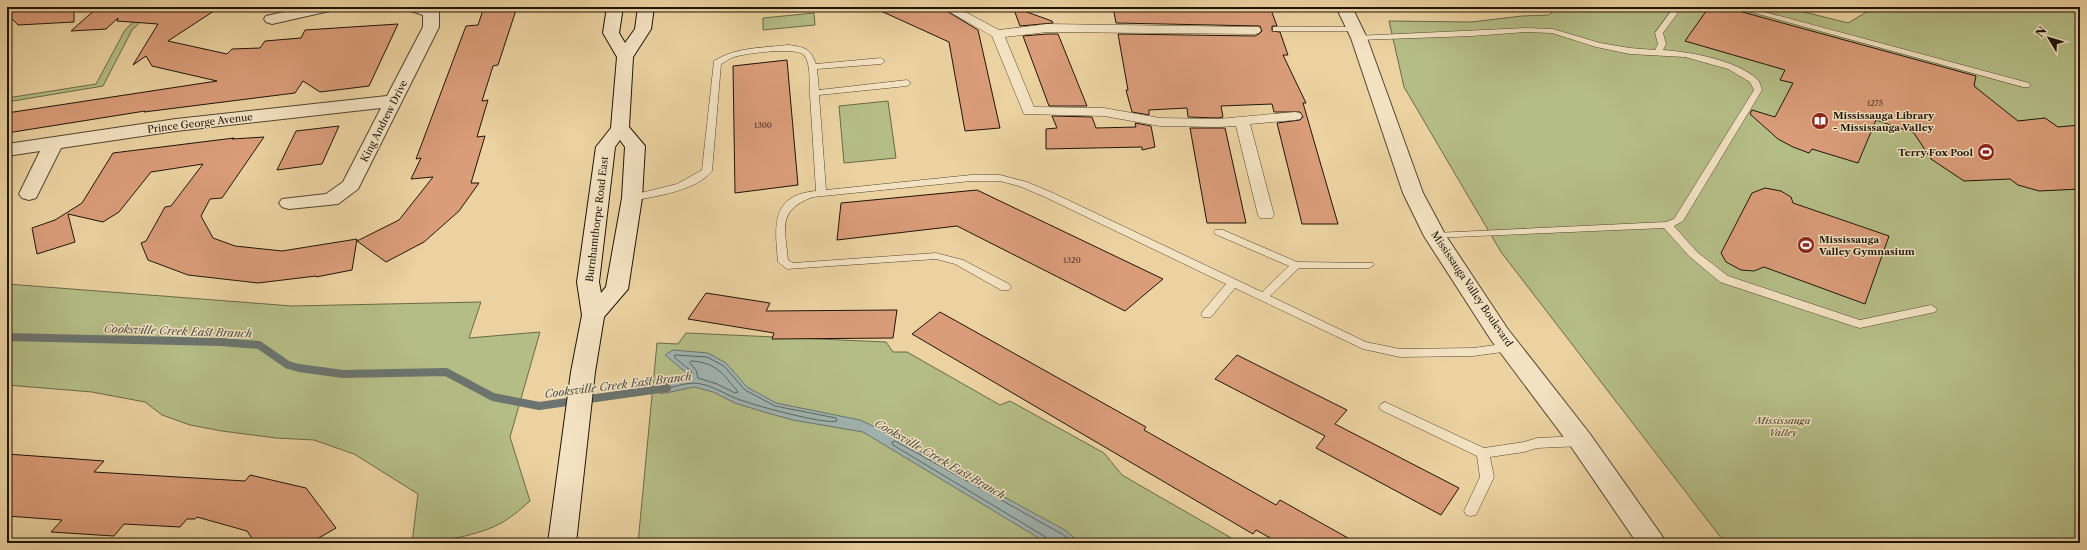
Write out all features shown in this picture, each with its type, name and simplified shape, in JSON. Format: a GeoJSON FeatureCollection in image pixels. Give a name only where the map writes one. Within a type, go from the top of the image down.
{"type":"FeatureCollection","features":[{"type":"Feature","properties":{"kind":"street"},"geometry":{"type":"LineString","coordinates":[[272,19],[328,7]]}},
{"type":"Feature","properties":{"kind":"street","name":"King Andrew Drive"},"geometry":{"type":"LineString","coordinates":[[289,203],[331,200],[351,185],[431,27],[431,12],[414,7]]}},
{"type":"Feature","properties":{"kind":"street"},"geometry":{"type":"LineString","coordinates":[[616,7],[611,33],[625,57]]}},
{"type":"Feature","properties":{"kind":"street"},"geometry":{"type":"LineString","coordinates":[[946,7],[998,34],[1046,28],[1255,30]]}},
{"type":"Feature","properties":{"kind":"street","name":"Mississauga Valley Boulevard"},"geometry":{"type":"LineString","coordinates":[[1344,7],[1357,33],[1413,193],[1435,236],[1510,347],[1581,441],[1633,517],[1654,543]]}},
{"type":"Feature","properties":{"kind":"street"},"geometry":{"type":"LineString","coordinates":[[593,315],[617,289],[632,198],[635,146],[620,128],[625,57],[643,29],[646,8]]}},
{"type":"Feature","properties":{"kind":"street"},"geometry":{"type":"LineString","coordinates":[[998,34],[1029,111],[1104,112],[1167,122],[1218,124],[1242,120],[1295,116]]}},
{"type":"Feature","properties":{"kind":"street","name":"Prince George Avenue"},"geometry":{"type":"LineString","coordinates":[[7,150],[176,125],[394,101]]}},
{"type":"Feature","properties":{"kind":"street"},"geometry":{"type":"LineString","coordinates":[[1242,120],[1266,215]]}},
{"type":"Feature","properties":{"kind":"street","name":"Burnhamthorpe Road East"},"geometry":{"type":"LineString","coordinates":[[562,543],[584,372],[593,315],[588,282],[606,147],[620,128]]}},
{"type":"Feature","properties":{"kind":"street"},"geometry":{"type":"LineString","coordinates":[[29,194],[54,142]]}},
{"type":"Feature","properties":{"kind":"lane"},"geometry":{"type":"LineString","coordinates":[[646,8],[670,7]]}},
{"type":"Feature","properties":{"kind":"lane"},"geometry":{"type":"LineString","coordinates":[[1658,53],[1662,44],[1659,33],[1678,7]]}},
{"type":"Feature","properties":{"kind":"lane"},"geometry":{"type":"LineString","coordinates":[[1737,7],[2026,85]]}},
{"type":"Feature","properties":{"kind":"lane"},"geometry":{"type":"LineString","coordinates":[[1276,29],[1357,33],[1539,30],[1560,33],[1614,48],[1658,53],[1685,54],[1731,67],[1754,81],[1758,90],[1678,221],[1667,225],[1435,236]]}},
{"type":"Feature","properties":{"kind":"lane"},"geometry":{"type":"LineString","coordinates":[[632,198],[682,187],[707,171],[717,63],[728,56],[738,53],[788,48],[800,49],[808,54],[813,67],[813,93],[821,193]]}},
{"type":"Feature","properties":{"kind":"lane"},"geometry":{"type":"LineString","coordinates":[[813,67],[881,61]]}},
{"type":"Feature","properties":{"kind":"lane"},"geometry":{"type":"LineString","coordinates":[[813,93],[907,83]]}},
{"type":"Feature","properties":{"kind":"lane"},"geometry":{"type":"LineString","coordinates":[[1005,287],[959,262],[936,256],[791,267],[783,262],[780,216],[783,208],[805,195],[971,178],[1000,178],[1023,184],[1043,193],[1363,345],[1400,353],[1472,352],[1510,347]]}},
{"type":"Feature","properties":{"kind":"lane"},"geometry":{"type":"LineString","coordinates":[[1667,225],[1693,254],[1724,278],[1860,324],[1931,309]]}},
{"type":"Feature","properties":{"kind":"lane"},"geometry":{"type":"LineString","coordinates":[[1219,232],[1296,266],[1369,265]]}},
{"type":"Feature","properties":{"kind":"lane"},"geometry":{"type":"LineString","coordinates":[[1263,297],[1296,266]]}},
{"type":"Feature","properties":{"kind":"lane"},"geometry":{"type":"LineString","coordinates":[[1207,314],[1233,283]]}},
{"type":"Feature","properties":{"kind":"lane"},"geometry":{"type":"LineString","coordinates":[[1385,407],[1483,453],[1524,447],[1537,442],[1581,441]]}},
{"type":"Feature","properties":{"kind":"lane"},"geometry":{"type":"LineString","coordinates":[[1471,511],[1487,477],[1483,453]]}},
{"type":"Feature","properties":{"kind":"green space"},"geometry":{"type":"Polygon","coordinates":[[[149,7],[156,7],[132,30],[103,86],[7,102],[7,98],[96,84],[125,30],[149,7]]]}},
{"type":"Feature","properties":{"kind":"green space","name":"Mississauga Valley"},"geometry":{"type":"Polygon","coordinates":[[[1557,7],[1784,7],[1848,23],[1875,7],[2080,7],[2080,543],[1725,543],[1501,252],[1404,87],[1389,21],[1471,22],[1522,16],[1549,15],[1557,7]]]}},
{"type":"Feature","properties":{"kind":"green space"},"geometry":{"type":"Polygon","coordinates":[[[814,13],[815,25],[763,30],[763,18],[814,13]]]}},
{"type":"Feature","properties":{"kind":"green space"},"geometry":{"type":"Polygon","coordinates":[[[888,101],[896,158],[844,163],[839,106],[888,101]]]}},
{"type":"Feature","properties":{"kind":"green space"},"geometry":{"type":"Polygon","coordinates":[[[7,284],[292,306],[481,302],[469,338],[540,332],[510,437],[530,501],[507,520],[483,531],[446,540],[412,543],[418,494],[354,454],[314,440],[276,438],[190,425],[162,415],[145,402],[92,392],[7,385],[7,284]]]}},
{"type":"Feature","properties":{"kind":"green space"},"geometry":{"type":"Polygon","coordinates":[[[686,333],[886,342],[893,352],[907,352],[1000,405],[1010,401],[1104,453],[1122,475],[1240,543],[638,543],[657,343],[678,344],[686,333]]]}},
{"type":"Feature","properties":{"kind":"water"},"geometry":{"type":"Polygon","coordinates":[[[673,350],[708,353],[726,363],[747,387],[776,403],[860,420],[877,428],[1065,530],[1080,543],[1047,543],[863,432],[793,420],[735,403],[713,392],[694,387],[661,394],[656,381],[689,375],[665,355],[673,350]]]}},
{"type":"Feature","properties":{"kind":"building"},"geometry":{"type":"Polygon","coordinates":[[[7,7],[74,7],[74,22],[18,25],[7,14],[7,7]]]}},
{"type":"Feature","properties":{"kind":"building"},"geometry":{"type":"Polygon","coordinates":[[[98,7],[220,7],[168,41],[227,54],[232,49],[260,48],[265,41],[301,38],[305,30],[398,24],[369,86],[320,92],[303,81],[295,93],[144,112],[145,111],[7,133],[7,113],[217,81],[152,66],[146,56],[133,65],[158,24],[117,21],[118,18],[106,29],[71,31],[98,7]]]}},
{"type":"Feature","properties":{"kind":"building"},"geometry":{"type":"Polygon","coordinates":[[[484,7],[517,7],[498,65],[493,66],[482,101],[488,100],[477,137],[485,136],[471,183],[479,183],[459,211],[424,242],[386,262],[357,241],[399,220],[433,177],[411,179],[421,158],[416,159],[466,26],[478,25],[484,7]]]}},
{"type":"Feature","properties":{"kind":"building"},"geometry":{"type":"Polygon","coordinates":[[[872,7],[940,7],[978,30],[1000,128],[965,131],[949,42],[872,7]]]}},
{"type":"Feature","properties":{"kind":"building"},"geometry":{"type":"Polygon","coordinates":[[[1013,7],[1052,21],[1053,23],[1020,26],[1013,7]]]}},
{"type":"Feature","properties":{"kind":"building"},"geometry":{"type":"Polygon","coordinates":[[[1113,7],[1270,7],[1277,26],[1272,26],[1272,31],[1280,32],[1288,55],[1283,55],[1306,103],[1303,103],[1338,224],[1302,224],[1277,123],[1300,120],[1303,117],[1300,112],[1274,112],[1272,104],[1221,106],[1223,117],[1218,118],[1188,117],[1187,108],[1149,110],[1149,115],[1132,112],[1126,90],[1128,90],[1118,34],[1255,36],[1262,31],[1260,26],[1116,23],[1113,7]]]}},
{"type":"Feature","properties":{"kind":"building"},"geometry":{"type":"Polygon","coordinates":[[[1709,7],[1724,7],[1976,76],[1974,86],[2018,121],[2045,118],[2058,127],[2080,125],[2080,189],[2039,191],[2018,185],[2010,179],[1964,181],[1931,159],[1914,133],[1876,120],[1858,163],[1812,149],[1809,153],[1793,147],[1778,139],[1750,114],[1752,110],[1775,117],[1793,83],[1780,80],[1785,70],[1685,41],[1709,7]]]}},
{"type":"Feature","properties":{"kind":"building"},"geometry":{"type":"Polygon","coordinates":[[[1058,34],[1087,106],[1049,106],[1023,36],[1058,34]]]}},
{"type":"Feature","properties":{"kind":"building"},"geometry":{"type":"Polygon","coordinates":[[[787,60],[798,185],[735,193],[733,66],[787,60]]]}},
{"type":"Feature","properties":{"kind":"building"},"geometry":{"type":"Polygon","coordinates":[[[1052,116],[1092,117],[1096,128],[1136,127],[1135,123],[1151,126],[1155,147],[1142,150],[1142,147],[1046,149],[1046,129],[1057,128],[1052,116]]]}},
{"type":"Feature","properties":{"kind":"building"},"geometry":{"type":"Polygon","coordinates":[[[339,126],[322,164],[277,170],[296,131],[339,126]]]}},
{"type":"Feature","properties":{"kind":"building"},"geometry":{"type":"Polygon","coordinates":[[[1190,128],[1225,128],[1246,223],[1207,223],[1190,128]]]}},
{"type":"Feature","properties":{"kind":"building"},"geometry":{"type":"Polygon","coordinates":[[[264,137],[222,198],[210,199],[201,216],[213,238],[235,246],[282,251],[357,239],[352,270],[316,277],[258,283],[188,275],[148,260],[141,243],[146,241],[165,207],[171,206],[203,164],[151,172],[119,212],[103,222],[68,214],[75,242],[37,254],[32,228],[55,220],[82,203],[113,153],[234,138],[232,139],[264,137]]]}},
{"type":"Feature","properties":{"kind":"building","name":"Mississauga Valley Gymnasium"},"geometry":{"type":"Polygon","coordinates":[[[1765,188],[1781,191],[1791,197],[1793,203],[1889,236],[1865,304],[1764,267],[1754,271],[1741,270],[1726,262],[1721,253],[1752,193],[1765,188]]]}},
{"type":"Feature","properties":{"kind":"building"},"geometry":{"type":"Polygon","coordinates":[[[977,190],[1163,279],[1125,311],[957,226],[837,240],[841,203],[977,190]]]}},
{"type":"Feature","properties":{"kind":"building"},"geometry":{"type":"Polygon","coordinates":[[[706,293],[770,303],[766,311],[897,310],[893,338],[772,339],[774,333],[688,319],[706,293]]]}},
{"type":"Feature","properties":{"kind":"building"},"geometry":{"type":"Polygon","coordinates":[[[940,312],[1146,427],[1144,430],[1276,505],[1280,500],[1357,543],[1279,543],[1256,530],[1253,534],[912,334],[940,312]]]}},
{"type":"Feature","properties":{"kind":"building"},"geometry":{"type":"Polygon","coordinates":[[[1237,355],[1347,410],[1335,424],[1459,488],[1441,515],[1316,448],[1325,436],[1215,379],[1237,355]]]}},
{"type":"Feature","properties":{"kind":"building"},"geometry":{"type":"Polygon","coordinates":[[[7,454],[104,461],[94,472],[245,481],[250,475],[306,488],[336,528],[310,543],[255,543],[247,531],[197,517],[195,519],[187,519],[180,527],[124,524],[114,536],[51,532],[62,520],[7,516],[7,454]]]}},
{"type":"Feature","properties":{"kind":"waterway","name":"Cooksville Creek East Branch"},"geometry":{"type":"LineString","coordinates":[[7,337],[221,342],[259,345],[288,365],[299,368],[343,374],[446,372],[493,397],[539,406],[667,388]]}},
{"type":"Feature","properties":{"kind":"place","name":"Mississauga Library - Mississauga Valley"},"geometry":{"type":"Point","coordinates":[1820,121]}},
{"type":"Feature","properties":{"kind":"place","name":"Terry Fox Pool"},"geometry":{"type":"Point","coordinates":[1986,152]}},
{"type":"Feature","properties":{"kind":"place","name":"Mississauga Valley Gymnasium"},"geometry":{"type":"Point","coordinates":[1806,245]}}]}
